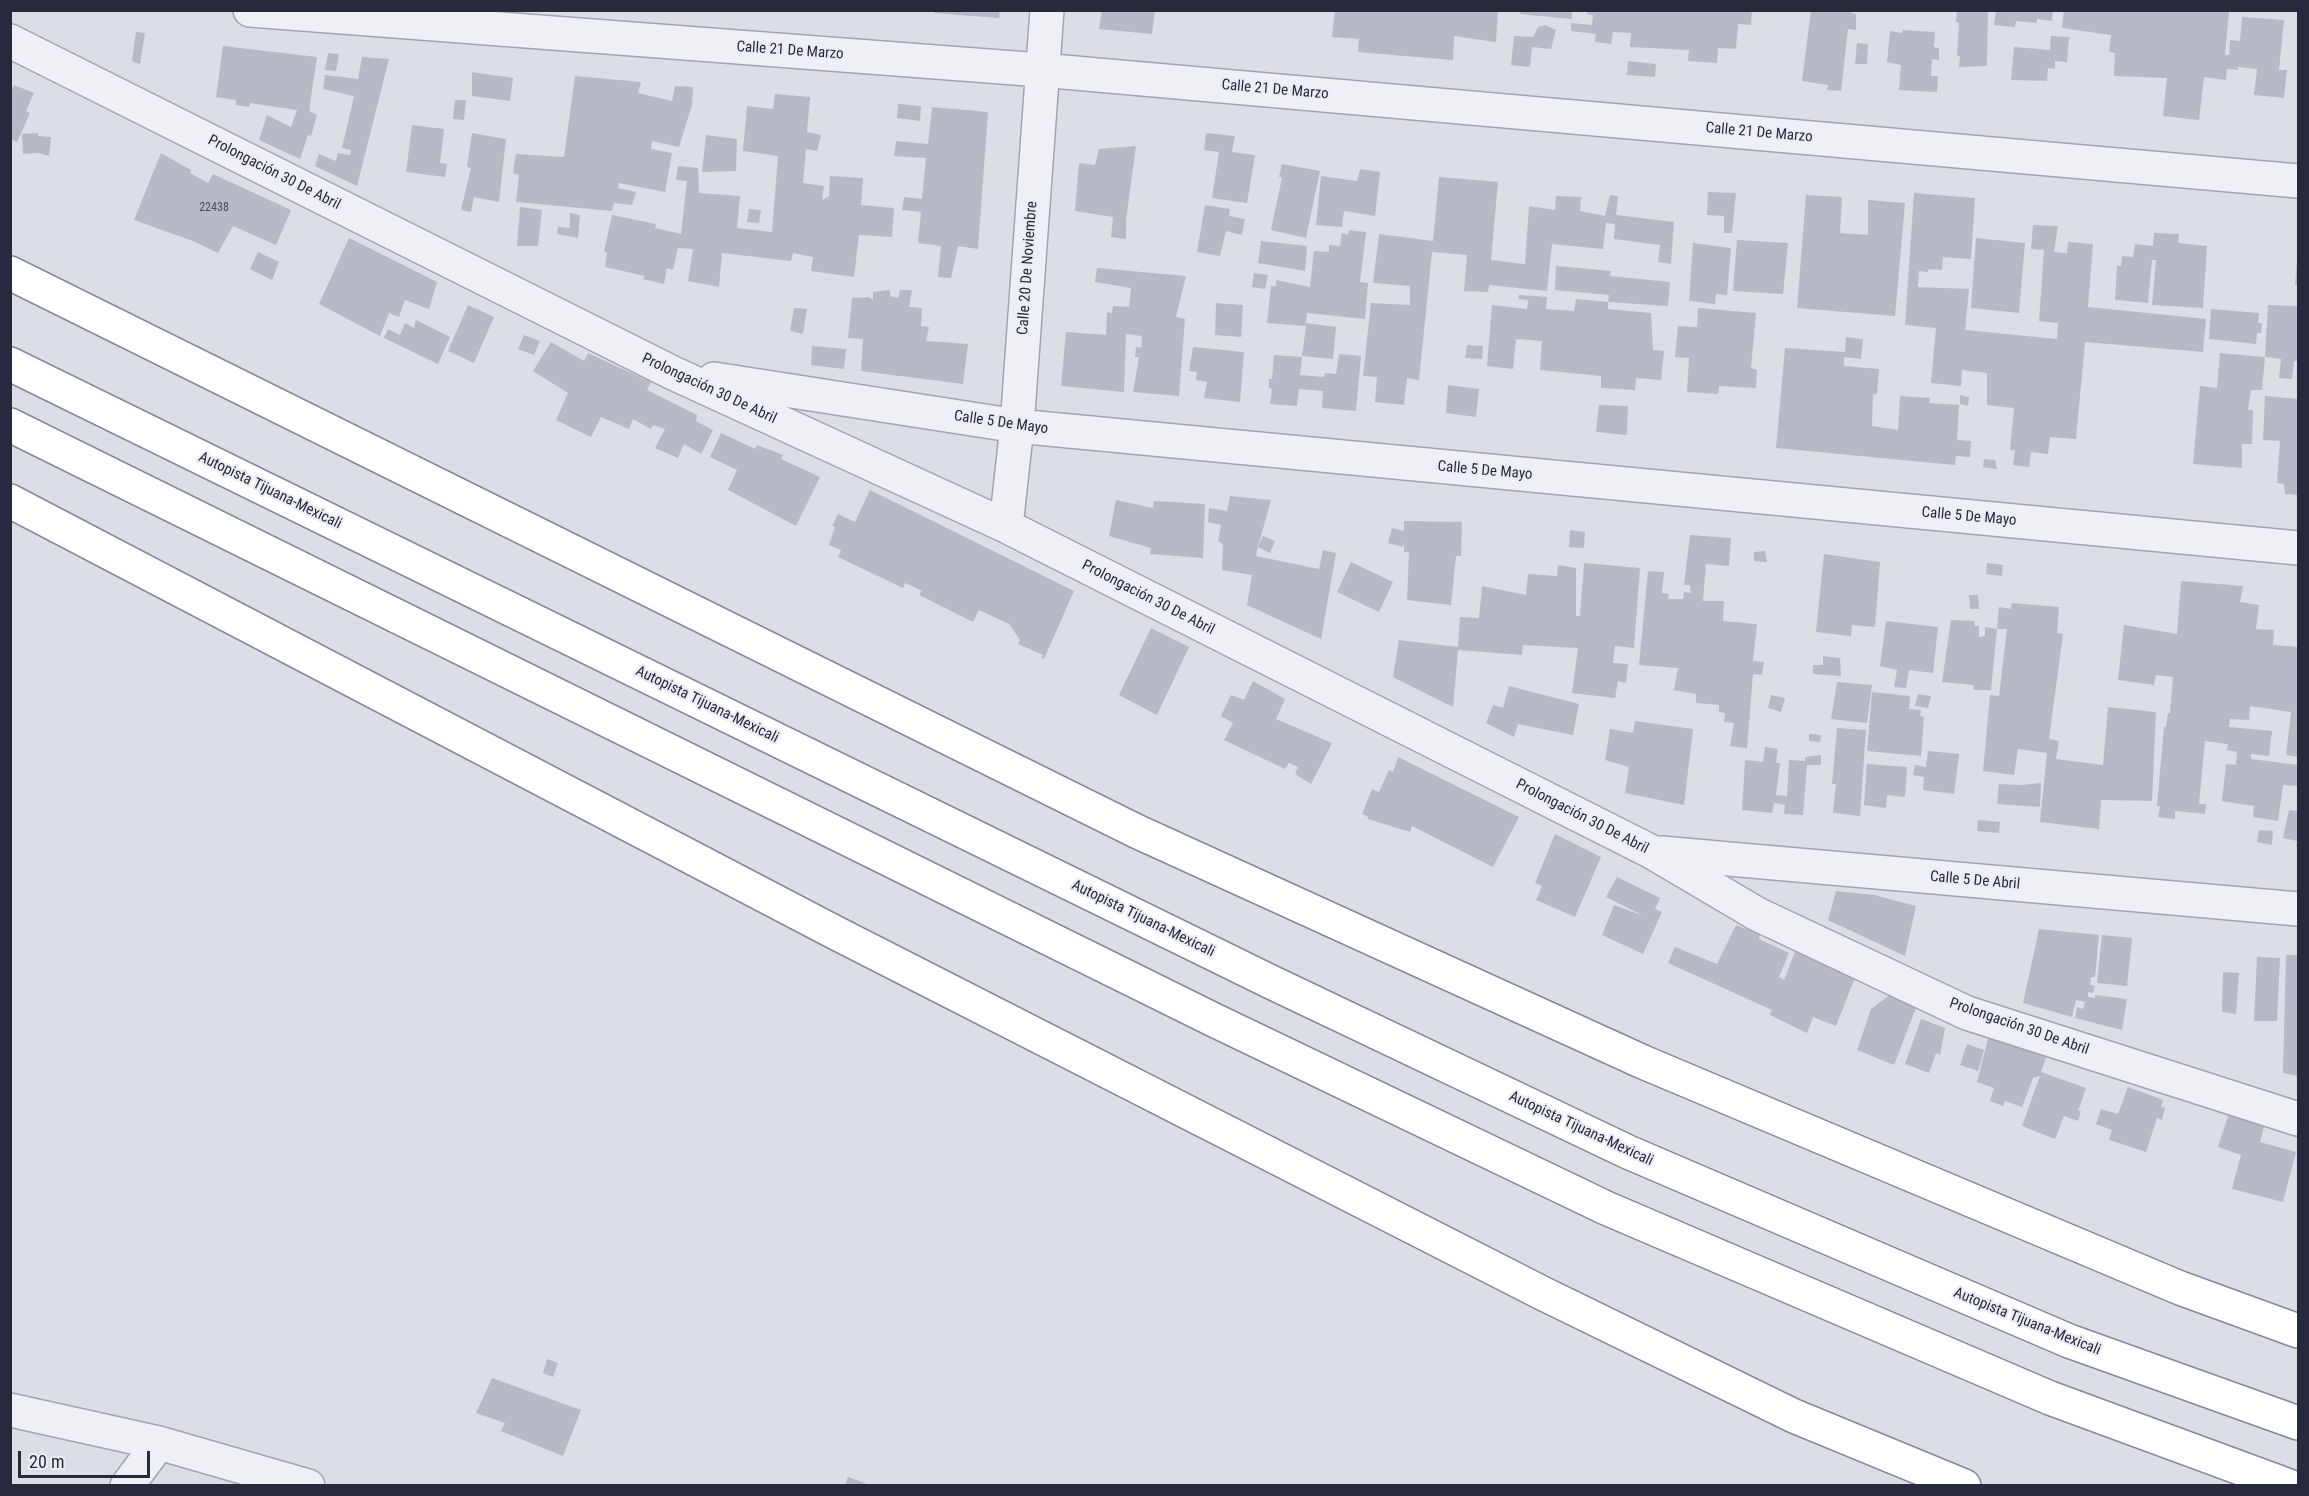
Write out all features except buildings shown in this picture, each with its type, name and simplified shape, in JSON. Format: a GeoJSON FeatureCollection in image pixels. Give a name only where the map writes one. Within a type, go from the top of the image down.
{"type":"FeatureCollection","features":[{"type":"Feature","properties":{"kind":"highway"},"geometry":{"type":"LineString","coordinates":[[10,273],[1136,831],[1643,1062],[2180,1288],[2298,1332]]}},
{"type":"Feature","properties":{"kind":"highway","name":"Autopista Tijuana-Mexicali"},"geometry":{"type":"LineString","coordinates":[[10,364],[1261,977],[1628,1152],[2069,1341],[2298,1423]]}},
{"type":"Feature","properties":{"kind":"highway"},"geometry":{"type":"LineString","coordinates":[[10,425],[1216,1021],[1606,1208],[2050,1398],[2289,1485]]}},
{"type":"Feature","properties":{"kind":"highway"},"geometry":{"type":"LineString","coordinates":[[10,501],[836,933],[1544,1294],[1794,1416],[1964,1485]]}},
{"type":"Feature","properties":{"kind":"street","name":"Calle 21 De Marzo"},"geometry":{"type":"LineString","coordinates":[[250,10],[1041,70],[2298,181]]}},
{"type":"Feature","properties":{"kind":"street","name":"Calle 20 De Noviembre"},"geometry":{"type":"LineString","coordinates":[[1006,526],[1017,426],[1047,10]]}},
{"type":"Feature","properties":{"kind":"street","name":"Prolongación 30 De Abril"},"geometry":{"type":"LineString","coordinates":[[10,40],[674,373],[1006,526],[1652,852],[1757,914],[1967,1012],[2298,1119]]}},
{"type":"Feature","properties":{"kind":"street","name":"Calle 5 De Mayo"},"geometry":{"type":"LineString","coordinates":[[674,373],[1017,426],[2298,548]]}},
{"type":"Feature","properties":{"kind":"street","name":"Calle 5 De Abril"},"geometry":{"type":"LineString","coordinates":[[1652,852],[2298,909]]}},
{"type":"Feature","properties":{"kind":"street"},"geometry":{"type":"LineString","coordinates":[[10,1410],[159,1443],[308,1485]]}},
{"type":"Feature","properties":{"kind":"street"},"geometry":{"type":"LineString","coordinates":[[127,1485],[159,1443]]}}]}
